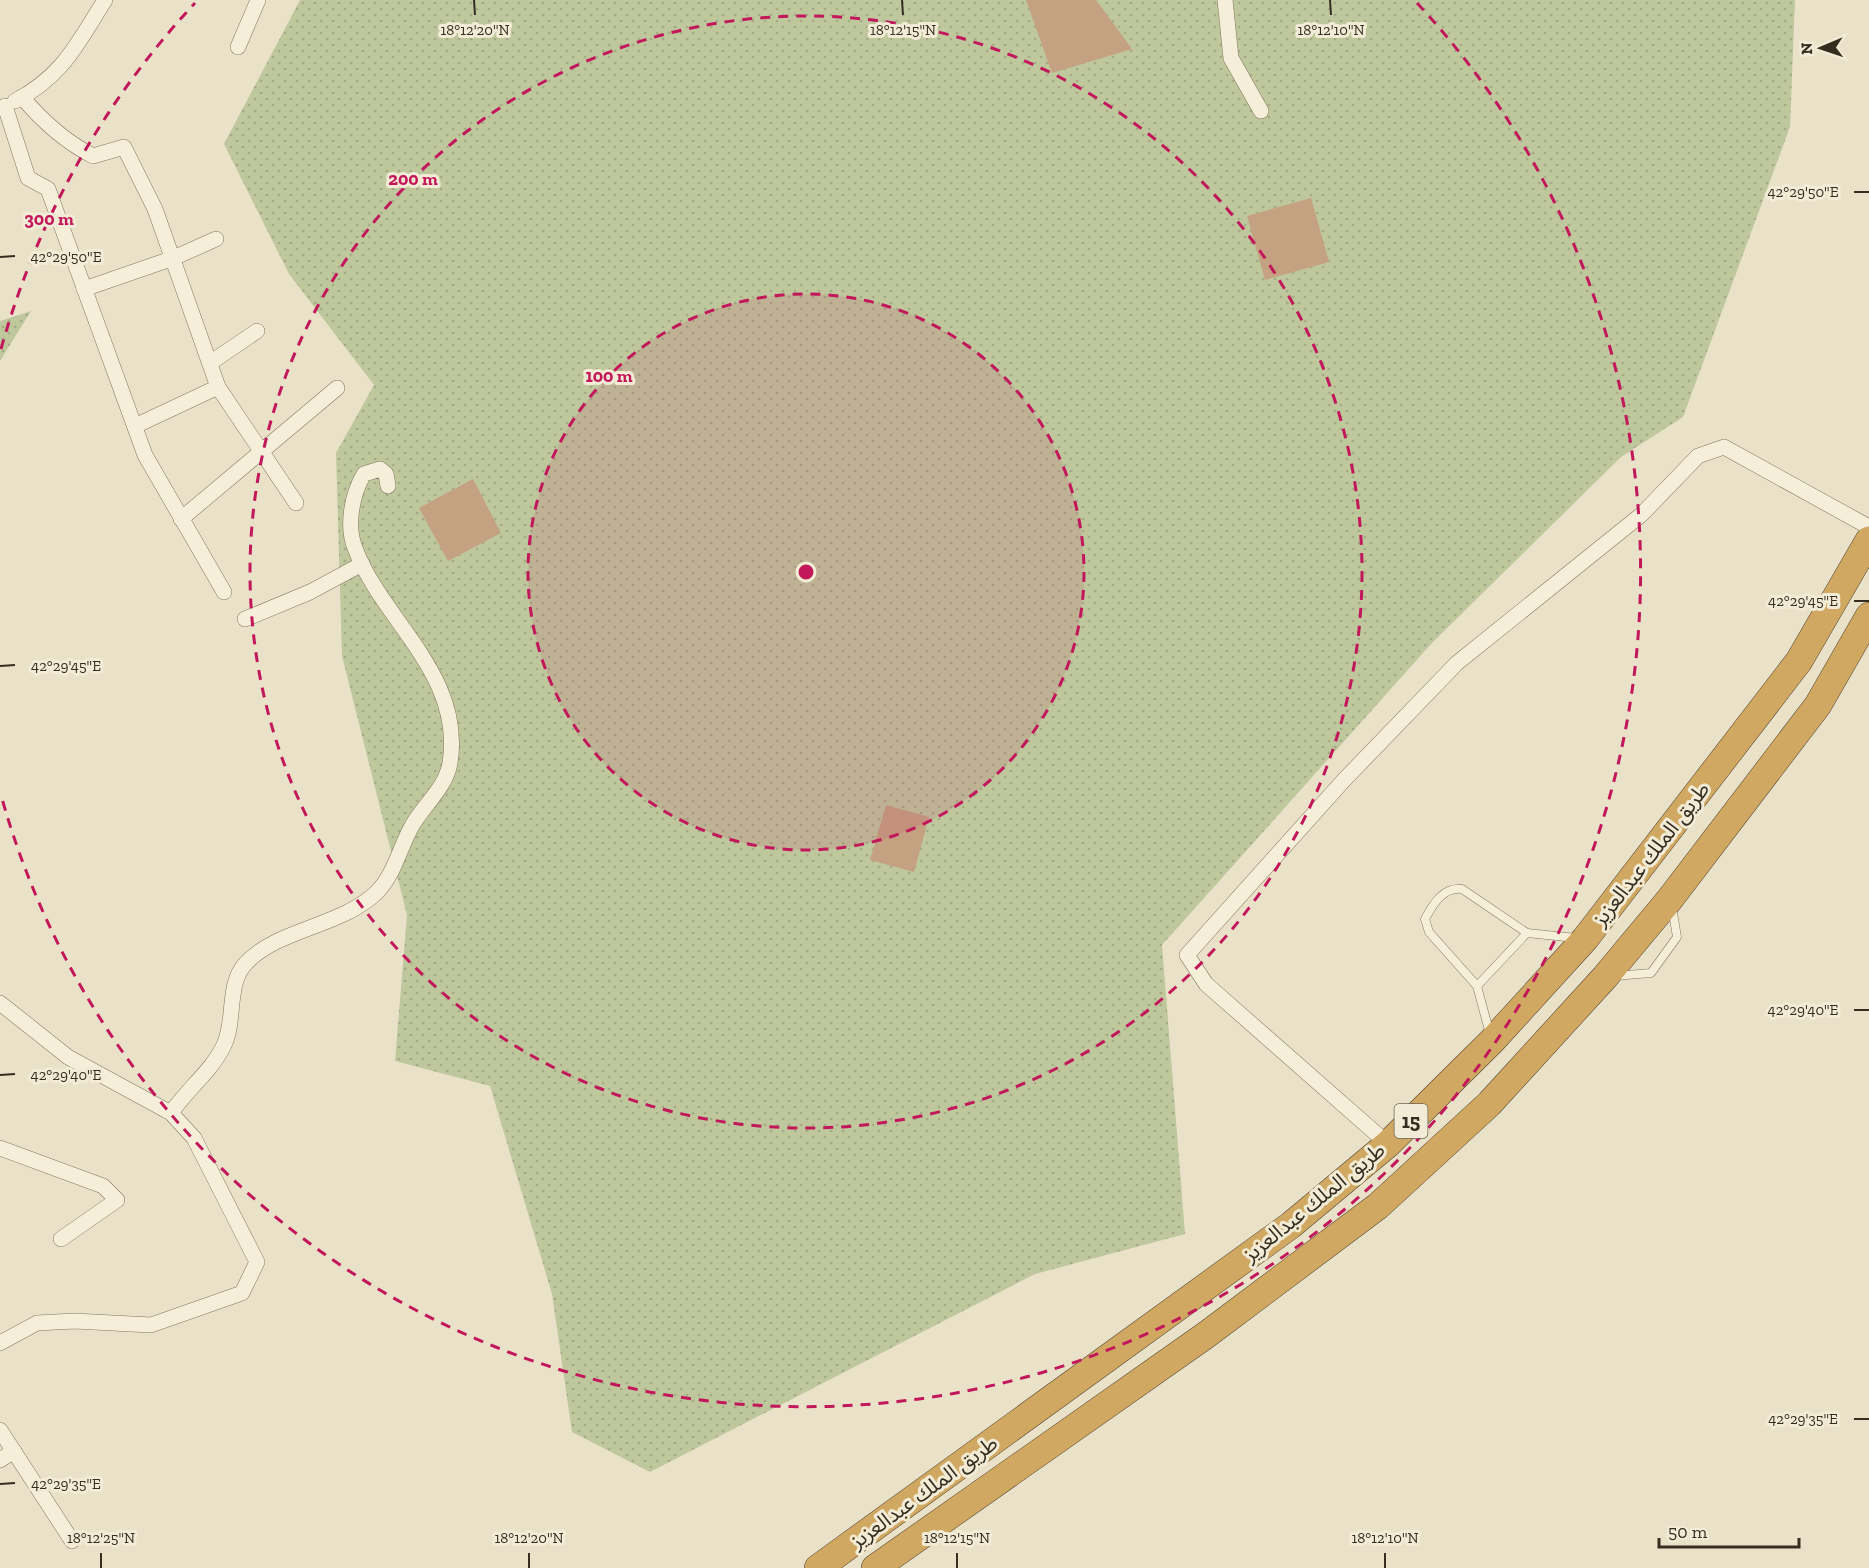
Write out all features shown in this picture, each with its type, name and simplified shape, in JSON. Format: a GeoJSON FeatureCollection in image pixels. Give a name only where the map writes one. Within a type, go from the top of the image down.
{"type":"FeatureCollection","features":[{"type":"Feature","properties":{"kind":"highway","name":"طريق الملك عبدالعزيز"},"geometry":{"type":"LineString","coordinates":[[818,1568],[1291,1224],[1388,1144],[1492,1041],[1585,939],[1799,660],[1869,540]]}},
{"type":"Feature","properties":{"kind":"highway","name":"طريق الملك عبدالعزيز"},"geometry":{"type":"LineString","coordinates":[[875,1568],[897,1560],[1206,1335],[1378,1206],[1489,1104],[1605,977],[1671,899],[1818,705],[1869,616]]}},
{"type":"Feature","properties":{"kind":"street"},"geometry":{"type":"LineString","coordinates":[[105,0],[62,68],[37,90],[2,106],[28,177],[48,189],[145,455],[224,592]]}},
{"type":"Feature","properties":{"kind":"street"},"geometry":{"type":"LineString","coordinates":[[238,47],[258,0]]}},
{"type":"Feature","properties":{"kind":"street"},"geometry":{"type":"LineString","coordinates":[[1225,0],[1231,58],[1261,111]]}},
{"type":"Feature","properties":{"kind":"street"},"geometry":{"type":"LineString","coordinates":[[22,97],[48,126],[74,146],[93,156],[124,147],[155,209],[218,387],[260,453],[296,503]]}},
{"type":"Feature","properties":{"kind":"street"},"geometry":{"type":"LineString","coordinates":[[84,289],[171,259],[216,239]]}},
{"type":"Feature","properties":{"kind":"street"},"geometry":{"type":"LineString","coordinates":[[210,363],[257,331]]}},
{"type":"Feature","properties":{"kind":"street"},"geometry":{"type":"LineString","coordinates":[[135,426],[218,387]]}},
{"type":"Feature","properties":{"kind":"street"},"geometry":{"type":"LineString","coordinates":[[181,519],[337,388]]}},
{"type":"Feature","properties":{"kind":"street"},"geometry":{"type":"LineString","coordinates":[[1388,1144],[1206,984],[1187,955],[1344,780],[1457,663],[1641,515],[1698,456],[1724,447],[1869,527]]}},
{"type":"Feature","properties":{"kind":"street"},"geometry":{"type":"LineString","coordinates":[[171,1113],[214,1061],[225,1044],[236,983],[247,962],[285,939],[345,914],[376,893],[386,881],[412,825],[445,780],[451,748],[447,707],[428,665],[362,564],[354,547],[351,527],[358,483],[364,474],[380,469],[386,474],[388,486]]}},
{"type":"Feature","properties":{"kind":"street"},"geometry":{"type":"LineString","coordinates":[[244,619],[310,592],[362,564]]}},
{"type":"Feature","properties":{"kind":"street"},"geometry":{"type":"LineString","coordinates":[[0,1003],[68,1057],[171,1113],[194,1138],[257,1262],[242,1293],[151,1325],[74,1321],[37,1323],[0,1343]]}},
{"type":"Feature","properties":{"kind":"street"},"geometry":{"type":"LineString","coordinates":[[0,1148],[104,1186],[117,1200],[61,1239]]}},
{"type":"Feature","properties":{"kind":"street"},"geometry":{"type":"LineString","coordinates":[[0,1430],[72,1541]]}},
{"type":"Feature","properties":{"kind":"street"},"geometry":{"type":"LineString","coordinates":[[0,1460],[14,1451]]}},
{"type":"Feature","properties":{"kind":"lane"},"geometry":{"type":"LineString","coordinates":[[1492,1041],[1477,986],[1429,932],[1425,920],[1443,893],[1454,888],[1462,889],[1527,933],[1585,939]]}},
{"type":"Feature","properties":{"kind":"lane"},"geometry":{"type":"LineString","coordinates":[[1477,986],[1527,933]]}},
{"type":"Feature","properties":{"kind":"green space"},"geometry":{"type":"Polygon","coordinates":[[[300,0],[1795,0],[1790,127],[1683,417],[1621,457],[1431,644],[1162,945],[1185,1234],[1035,1274],[650,1472],[572,1432],[552,1294],[490,1086],[395,1061],[407,915],[342,656],[336,453],[374,385],[289,274],[224,144],[300,0]]]}},
{"type":"Feature","properties":{"kind":"green space"},"geometry":{"type":"Polygon","coordinates":[[[31,311],[0,361],[0,321],[31,311]]]}},
{"type":"Feature","properties":{"kind":"building"},"geometry":{"type":"Polygon","coordinates":[[[1026,0],[1096,0],[1132,49],[1052,73],[1026,0]]]}},
{"type":"Feature","properties":{"kind":"building"},"geometry":{"type":"Polygon","coordinates":[[[1311,198],[1329,262],[1265,280],[1247,216],[1311,198]]]}},
{"type":"Feature","properties":{"kind":"building"},"geometry":{"type":"Polygon","coordinates":[[[473,479],[501,533],[448,561],[419,508],[473,479]]]}},
{"type":"Feature","properties":{"kind":"building"},"geometry":{"type":"Polygon","coordinates":[[[886,805],[929,817],[914,872],[870,860],[886,805]]]}}]}
